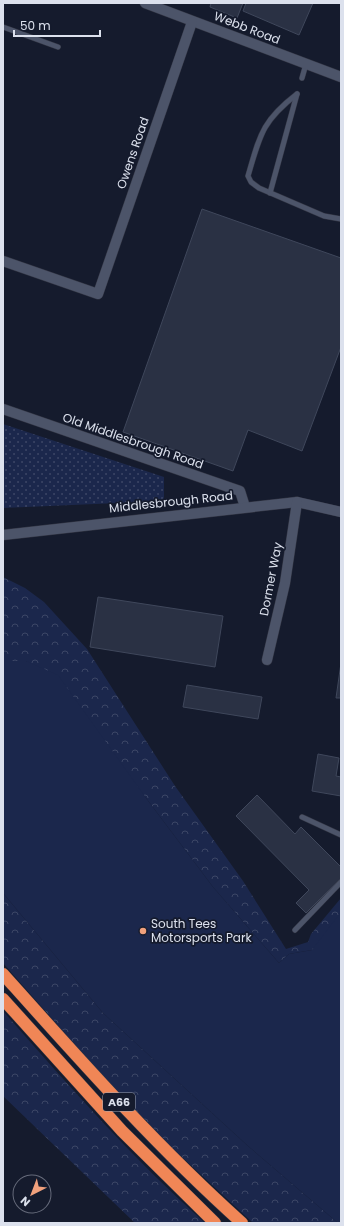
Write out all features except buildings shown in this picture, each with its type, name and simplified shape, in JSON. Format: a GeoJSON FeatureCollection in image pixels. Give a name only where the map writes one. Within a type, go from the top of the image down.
{"type":"FeatureCollection","features":[{"type":"Feature","properties":{"kind":"highway","name":"A66"},"geometry":{"type":"LineString","coordinates":[[3,974],[135,1120],[177,1163],[242,1223]]}},
{"type":"Feature","properties":{"kind":"highway","name":"A66"},"geometry":{"type":"LineString","coordinates":[[3,999],[122,1131],[215,1223]]}},
{"type":"Feature","properties":{"kind":"street","name":"Webb Road"},"geometry":{"type":"LineString","coordinates":[[145,3],[341,77]]}},
{"type":"Feature","properties":{"kind":"street","name":"Owens Road"},"geometry":{"type":"LineString","coordinates":[[3,262],[98,294],[192,22]]}},
{"type":"Feature","properties":{"kind":"street","name":"Old Middlesbrough Road"},"geometry":{"type":"LineString","coordinates":[[3,409],[240,491],[245,507]]}},
{"type":"Feature","properties":{"kind":"street","name":"Middlesbrough Road"},"geometry":{"type":"LineString","coordinates":[[3,535],[16,532],[297,502],[341,512]]}},
{"type":"Feature","properties":{"kind":"street","name":"Dormer Way"},"geometry":{"type":"LineString","coordinates":[[267,660],[285,584],[297,502]]}},
{"type":"Feature","properties":{"kind":"lane"},"geometry":{"type":"LineString","coordinates":[[3,27],[58,47]]}},
{"type":"Feature","properties":{"kind":"lane"},"geometry":{"type":"LineString","coordinates":[[302,78],[306,64]]}},
{"type":"Feature","properties":{"kind":"lane"},"geometry":{"type":"LineString","coordinates":[[270,193],[297,94],[272,116],[261,132],[248,176],[251,182],[270,193],[324,216],[341,219]]}},
{"type":"Feature","properties":{"kind":"lane"},"geometry":{"type":"LineString","coordinates":[[302,817],[341,835]]}},
{"type":"Feature","properties":{"kind":"lane"},"geometry":{"type":"LineString","coordinates":[[295,930],[341,882]]}},
{"type":"Feature","properties":{"kind":"green space"},"geometry":{"type":"Polygon","coordinates":[[[3,424],[164,477],[164,501],[3,508],[3,424]]]}},
{"type":"Feature","properties":{"kind":"green space"},"geometry":{"type":"Polygon","coordinates":[[[3,577],[25,588],[44,602],[87,649],[175,786],[243,881],[286,949],[308,942],[311,934],[341,898],[341,925],[312,950],[289,954],[279,963],[213,887],[146,798],[26,661],[3,661],[3,577]]]}},
{"type":"Feature","properties":{"kind":"green space","name":"South Tees Motorsports Park"},"geometry":{"type":"Polygon","coordinates":[[[3,661],[26,661],[58,675],[146,798],[213,887],[279,963],[289,954],[312,950],[341,912],[341,1223],[338,1223],[248,1146],[103,1013],[3,893],[3,661]]]}},
{"type":"Feature","properties":{"kind":"green space"},"geometry":{"type":"Polygon","coordinates":[[[3,893],[103,1013],[248,1146],[338,1223],[253,1223],[170,1146],[99,1072],[3,963],[3,893]]]}},
{"type":"Feature","properties":{"kind":"green space"},"geometry":{"type":"Polygon","coordinates":[[[3,1011],[126,1147],[205,1223],[135,1223],[3,1096],[3,1011]]]}},
{"type":"Feature","properties":{"kind":"place","name":"South Tees Motorsports Park"},"geometry":{"type":"Point","coordinates":[143,931]}}]}
